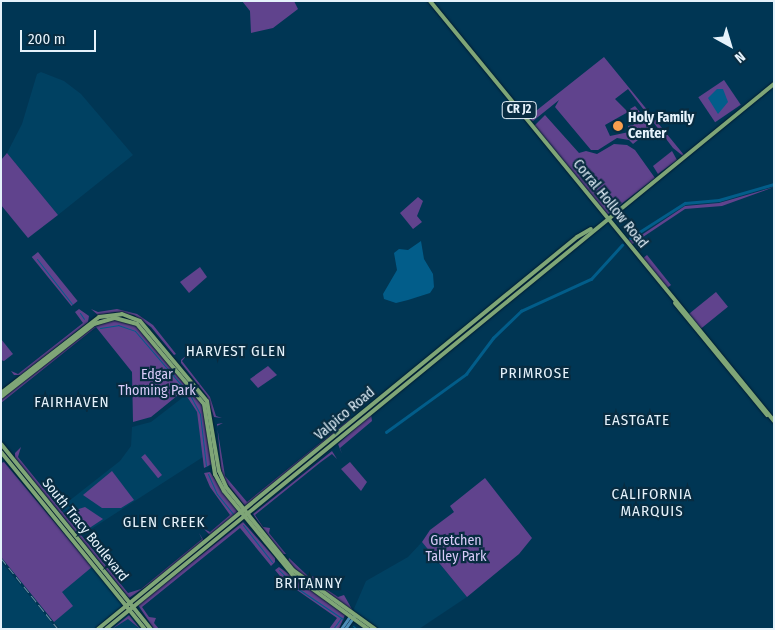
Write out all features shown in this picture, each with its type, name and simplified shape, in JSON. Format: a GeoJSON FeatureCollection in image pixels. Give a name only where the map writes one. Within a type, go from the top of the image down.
{"type":"FeatureCollection","features":[{"type":"Feature","properties":{"kind":"main road","name":"Corral Hollow Road"},"geometry":{"type":"LineString","coordinates":[[430,1],[608,218],[739,383],[772,420]]}},
{"type":"Feature","properties":{"kind":"main road","name":"Valpico Road"},"geometry":{"type":"LineString","coordinates":[[98,629],[130,606],[245,514],[774,83]]}},
{"type":"Feature","properties":{"kind":"main road"},"geometry":{"type":"LineString","coordinates":[[1,393],[99,317],[117,313],[136,318],[151,330],[205,397],[211,413],[219,473],[245,514]]}},
{"type":"Feature","properties":{"kind":"main road"},"geometry":{"type":"LineString","coordinates":[[1,397],[94,324],[115,318],[134,322],[147,332],[201,399],[207,413],[217,479],[292,574],[375,629]]}},
{"type":"Feature","properties":{"kind":"main road","name":"South Tracy Boulevard"},"geometry":{"type":"LineString","coordinates":[[1,444],[130,606],[145,629]]}},
{"type":"Feature","properties":{"kind":"main road","name":"South Tracy Boulevard"},"geometry":{"type":"LineString","coordinates":[[1,452],[3,458],[151,629]]}},
{"type":"Feature","properties":{"kind":"main road","name":"Valpico Road"},"geometry":{"type":"LineString","coordinates":[[106,629],[148,588],[245,514]]}},
{"type":"Feature","properties":{"kind":"main road"},"geometry":{"type":"LineString","coordinates":[[353,615],[368,629]]}},
{"type":"Feature","properties":{"kind":"street"},"geometry":{"type":"LineString","coordinates":[[341,629],[353,615]]}},
{"type":"Feature","properties":{"kind":"street"},"geometry":{"type":"LineString","coordinates":[[345,629],[353,615]]}},
{"type":"Feature","properties":{"kind":"shaded area"},"geometry":{"type":"Polygon","coordinates":[[[41,72],[64,81],[81,94],[133,155],[58,215],[7,153],[22,124],[37,74],[41,72]]]}},
{"type":"Feature","properties":{"kind":"shaded area"},"geometry":{"type":"Polygon","coordinates":[[[717,89],[723,89],[728,102],[718,114],[708,98],[717,89]]]}},
{"type":"Feature","properties":{"kind":"shaded area"},"geometry":{"type":"Polygon","coordinates":[[[421,241],[424,259],[433,274],[434,287],[430,293],[396,303],[384,299],[383,294],[397,270],[394,253],[399,249],[408,250],[421,241]]]}},
{"type":"Feature","properties":{"kind":"shaded area"},"geometry":{"type":"Polygon","coordinates":[[[186,395],[197,412],[203,457],[82,535],[60,508],[120,461],[131,446],[132,427],[151,422],[186,395]]]}},
{"type":"Feature","properties":{"kind":"shaded area"},"geometry":{"type":"Polygon","coordinates":[[[422,542],[467,597],[419,629],[380,629],[353,611],[366,581],[408,557],[422,542]]]}},
{"type":"Feature","properties":{"kind":"shaded area"},"geometry":{"type":"Polygon","coordinates":[[[1,562],[8,570],[57,629],[1,629],[1,562]]]}},
{"type":"Feature","properties":{"kind":"shaded area"},"geometry":{"type":"Polygon","coordinates":[[[93,566],[123,605],[94,629],[60,629],[54,622],[72,606],[61,592],[93,566]]]}},
{"type":"Feature","properties":{"kind":"shaded area"},"geometry":{"type":"Polygon","coordinates":[[[129,611],[143,629],[108,629],[129,611]]]}},
{"type":"Feature","properties":{"kind":"green space"},"geometry":{"type":"Polygon","coordinates":[[[242,1],[294,1],[298,9],[273,28],[251,33],[250,11],[242,1]]]}},
{"type":"Feature","properties":{"kind":"green space"},"geometry":{"type":"Polygon","coordinates":[[[604,57],[683,156],[673,148],[628,89],[615,99],[628,112],[605,125],[610,136],[629,132],[628,126],[634,125],[630,117],[627,117],[636,116],[630,109],[635,106],[653,128],[633,144],[629,140],[617,138],[598,150],[591,150],[555,107],[559,100],[533,121],[527,118],[604,57]]]}},
{"type":"Feature","properties":{"kind":"green space"},"geometry":{"type":"Polygon","coordinates":[[[724,80],[741,105],[715,122],[698,97],[724,80]]]}},
{"type":"Feature","properties":{"kind":"green space"},"geometry":{"type":"Polygon","coordinates":[[[545,115],[579,153],[586,151],[597,154],[614,144],[627,145],[635,150],[655,178],[607,215],[534,126],[545,115]]]}},
{"type":"Feature","properties":{"kind":"green space"},"geometry":{"type":"Polygon","coordinates":[[[672,151],[677,160],[658,174],[653,166],[672,151]]]}},
{"type":"Feature","properties":{"kind":"green space"},"geometry":{"type":"Polygon","coordinates":[[[7,153],[58,215],[28,238],[1,205],[1,160],[7,153]]]}},
{"type":"Feature","properties":{"kind":"green space"},"geometry":{"type":"Polygon","coordinates":[[[774,187],[722,206],[685,209],[631,245],[626,239],[634,240],[685,206],[719,203],[774,187]]]}},
{"type":"Feature","properties":{"kind":"green space"},"geometry":{"type":"Polygon","coordinates":[[[418,197],[423,201],[417,216],[422,222],[413,229],[400,213],[418,197]]]}},
{"type":"Feature","properties":{"kind":"green space"},"geometry":{"type":"Polygon","coordinates":[[[38,252],[78,301],[71,306],[32,257],[38,252]]]}},
{"type":"Feature","properties":{"kind":"green space"},"geometry":{"type":"Polygon","coordinates":[[[647,255],[671,285],[667,288],[642,259],[647,255]]]}},
{"type":"Feature","properties":{"kind":"green space"},"geometry":{"type":"Polygon","coordinates":[[[200,267],[207,277],[189,293],[180,282],[200,267]]]}},
{"type":"Feature","properties":{"kind":"green space"},"geometry":{"type":"Polygon","coordinates":[[[716,292],[728,307],[701,329],[689,314],[716,292]]]}},
{"type":"Feature","properties":{"kind":"green space"},"geometry":{"type":"Polygon","coordinates":[[[79,309],[89,316],[88,322],[21,375],[14,375],[11,371],[18,374],[83,323],[75,312],[79,309]]]}},
{"type":"Feature","properties":{"kind":"green space"},"geometry":{"type":"Polygon","coordinates":[[[91,309],[98,312],[117,309],[137,314],[153,325],[176,354],[174,355],[151,327],[134,315],[115,312],[98,315],[91,309]]]}},
{"type":"Feature","properties":{"kind":"green space","name":"Edgar Thoming Park"},"geometry":{"type":"Polygon","coordinates":[[[114,319],[136,325],[188,387],[151,417],[133,422],[132,372],[96,327],[1,403],[1,399],[91,328],[114,319]]]}},
{"type":"Feature","properties":{"kind":"green space"},"geometry":{"type":"Polygon","coordinates":[[[1,339],[13,354],[4,361],[1,360],[1,339]]]}},
{"type":"Feature","properties":{"kind":"green space"},"geometry":{"type":"Polygon","coordinates":[[[188,354],[182,361],[210,397],[216,416],[222,418],[214,417],[207,396],[181,363],[181,360],[188,354]]]}},
{"type":"Feature","properties":{"kind":"green space"},"geometry":{"type":"Polygon","coordinates":[[[268,366],[277,375],[258,388],[250,379],[268,366]]]}},
{"type":"Feature","properties":{"kind":"green space"},"geometry":{"type":"Polygon","coordinates":[[[192,391],[202,404],[212,464],[204,468],[197,412],[186,395],[192,391]]]}},
{"type":"Feature","properties":{"kind":"green space"},"geometry":{"type":"Polygon","coordinates":[[[371,414],[372,421],[340,448],[342,454],[338,444],[371,414]]]}},
{"type":"Feature","properties":{"kind":"green space"},"geometry":{"type":"Polygon","coordinates":[[[351,418],[353,420],[246,507],[222,477],[217,429],[225,476],[247,502],[351,418]]]}},
{"type":"Feature","properties":{"kind":"green space"},"geometry":{"type":"Polygon","coordinates":[[[21,447],[18,457],[128,593],[141,589],[202,539],[199,533],[204,541],[162,575],[129,598],[15,458],[15,453],[21,447]]]}},
{"type":"Feature","properties":{"kind":"green space"},"geometry":{"type":"Polygon","coordinates":[[[332,451],[337,459],[332,454],[255,515],[263,527],[270,528],[269,533],[286,554],[282,554],[253,514],[332,451]]]}},
{"type":"Feature","properties":{"kind":"green space"},"geometry":{"type":"Polygon","coordinates":[[[145,454],[162,475],[158,478],[141,457],[145,454]]]}},
{"type":"Feature","properties":{"kind":"green space"},"geometry":{"type":"Polygon","coordinates":[[[4,462],[92,567],[62,592],[73,606],[54,622],[1,557],[1,463],[4,462]]]}},
{"type":"Feature","properties":{"kind":"green space"},"geometry":{"type":"Polygon","coordinates":[[[350,462],[367,482],[361,491],[341,469],[350,462]]]}},
{"type":"Feature","properties":{"kind":"green space"},"geometry":{"type":"Polygon","coordinates":[[[112,471],[134,500],[121,508],[102,508],[83,495],[112,471]]]}},
{"type":"Feature","properties":{"kind":"green space"},"geometry":{"type":"Polygon","coordinates":[[[210,472],[238,512],[210,535],[204,529],[210,532],[230,515],[210,487],[204,473],[210,472]]]}},
{"type":"Feature","properties":{"kind":"green space","name":"Gretchen Talley Park"},"geometry":{"type":"Polygon","coordinates":[[[485,478],[532,538],[519,554],[467,597],[422,542],[430,530],[454,512],[450,506],[485,478]]]}},
{"type":"Feature","properties":{"kind":"green space"},"geometry":{"type":"Polygon","coordinates":[[[85,507],[103,519],[82,533],[66,513],[85,507]]]}},
{"type":"Feature","properties":{"kind":"green space"},"geometry":{"type":"Polygon","coordinates":[[[243,522],[275,558],[275,562],[271,566],[240,528],[142,607],[149,617],[156,618],[154,623],[159,629],[154,629],[138,605],[243,522]]]}},
{"type":"Feature","properties":{"kind":"green space"},"geometry":{"type":"Polygon","coordinates":[[[289,558],[309,577],[316,576],[316,582],[326,589],[338,597],[344,595],[353,611],[303,576],[288,562],[289,558]]]}},
{"type":"Feature","properties":{"kind":"green space"},"geometry":{"type":"Polygon","coordinates":[[[279,567],[345,615],[339,629],[329,629],[337,618],[284,581],[275,570],[279,567]]]}},
{"type":"Feature","properties":{"kind":"green space"},"geometry":{"type":"Polygon","coordinates":[[[129,615],[140,629],[128,619],[112,629],[129,615]]]}},
{"type":"Feature","properties":{"kind":"waterway"},"geometry":{"type":"LineString","coordinates":[[630,238],[685,203],[719,200],[774,184]]}},
{"type":"Feature","properties":{"kind":"waterway"},"geometry":{"type":"LineString","coordinates":[[386,432],[466,374],[493,338],[521,311],[591,279],[622,245]]}},
{"type":"Feature","properties":{"kind":"waterway"},"geometry":{"type":"LineString","coordinates":[[37,259],[72,304]]}},
{"type":"Feature","properties":{"kind":"waterway"},"geometry":{"type":"LineString","coordinates":[[80,313],[84,319]]}},
{"type":"Feature","properties":{"kind":"waterway"},"geometry":{"type":"LineString","coordinates":[[100,328],[118,325],[135,331],[183,387]]}},
{"type":"Feature","properties":{"kind":"waterway"},"geometry":{"type":"LineString","coordinates":[[191,397],[200,414],[206,466]]}},
{"type":"Feature","properties":{"kind":"waterway"},"geometry":{"type":"LineString","coordinates":[[208,474],[217,494],[233,514]]}},
{"type":"Feature","properties":{"kind":"waterway"},"geometry":{"type":"LineString","coordinates":[[243,525],[272,562]]}},
{"type":"Feature","properties":{"kind":"waterway"},"geometry":{"type":"LineString","coordinates":[[279,570],[297,588],[343,619]]}},
{"type":"Feature","properties":{"kind":"waterway"},"geometry":{"type":"LineString","coordinates":[[333,629],[341,618]]}},
{"type":"Feature","properties":{"kind":"waterway"},"geometry":{"type":"LineString","coordinates":[[353,626],[357,629]]}},
{"type":"Feature","properties":{"kind":"railway"},"geometry":{"type":"LineString","coordinates":[[1,558],[58,629]]}},
{"type":"Feature","properties":{"kind":"place","name":"Holy Family Center"},"geometry":{"type":"Point","coordinates":[618,126]}},
{"type":"Feature","properties":{"kind":"district","name":"HARVEST GLEN"},"geometry":{"type":"Point","coordinates":[236,352]}},
{"type":"Feature","properties":{"kind":"district","name":"PRIMROSE"},"geometry":{"type":"Point","coordinates":[535,374]}},
{"type":"Feature","properties":{"kind":"district","name":"FAIRHAVEN"},"geometry":{"type":"Point","coordinates":[72,403]}},
{"type":"Feature","properties":{"kind":"district","name":"EASTGATE"},"geometry":{"type":"Point","coordinates":[637,421]}},
{"type":"Feature","properties":{"kind":"district","name":"CALIFORNIA MARQUIS"},"geometry":{"type":"Point","coordinates":[652,502]}},
{"type":"Feature","properties":{"kind":"district","name":"GLEN CREEK"},"geometry":{"type":"Point","coordinates":[164,523]}},
{"type":"Feature","properties":{"kind":"district","name":"BRITANNY"},"geometry":{"type":"Point","coordinates":[309,584]}}]}
